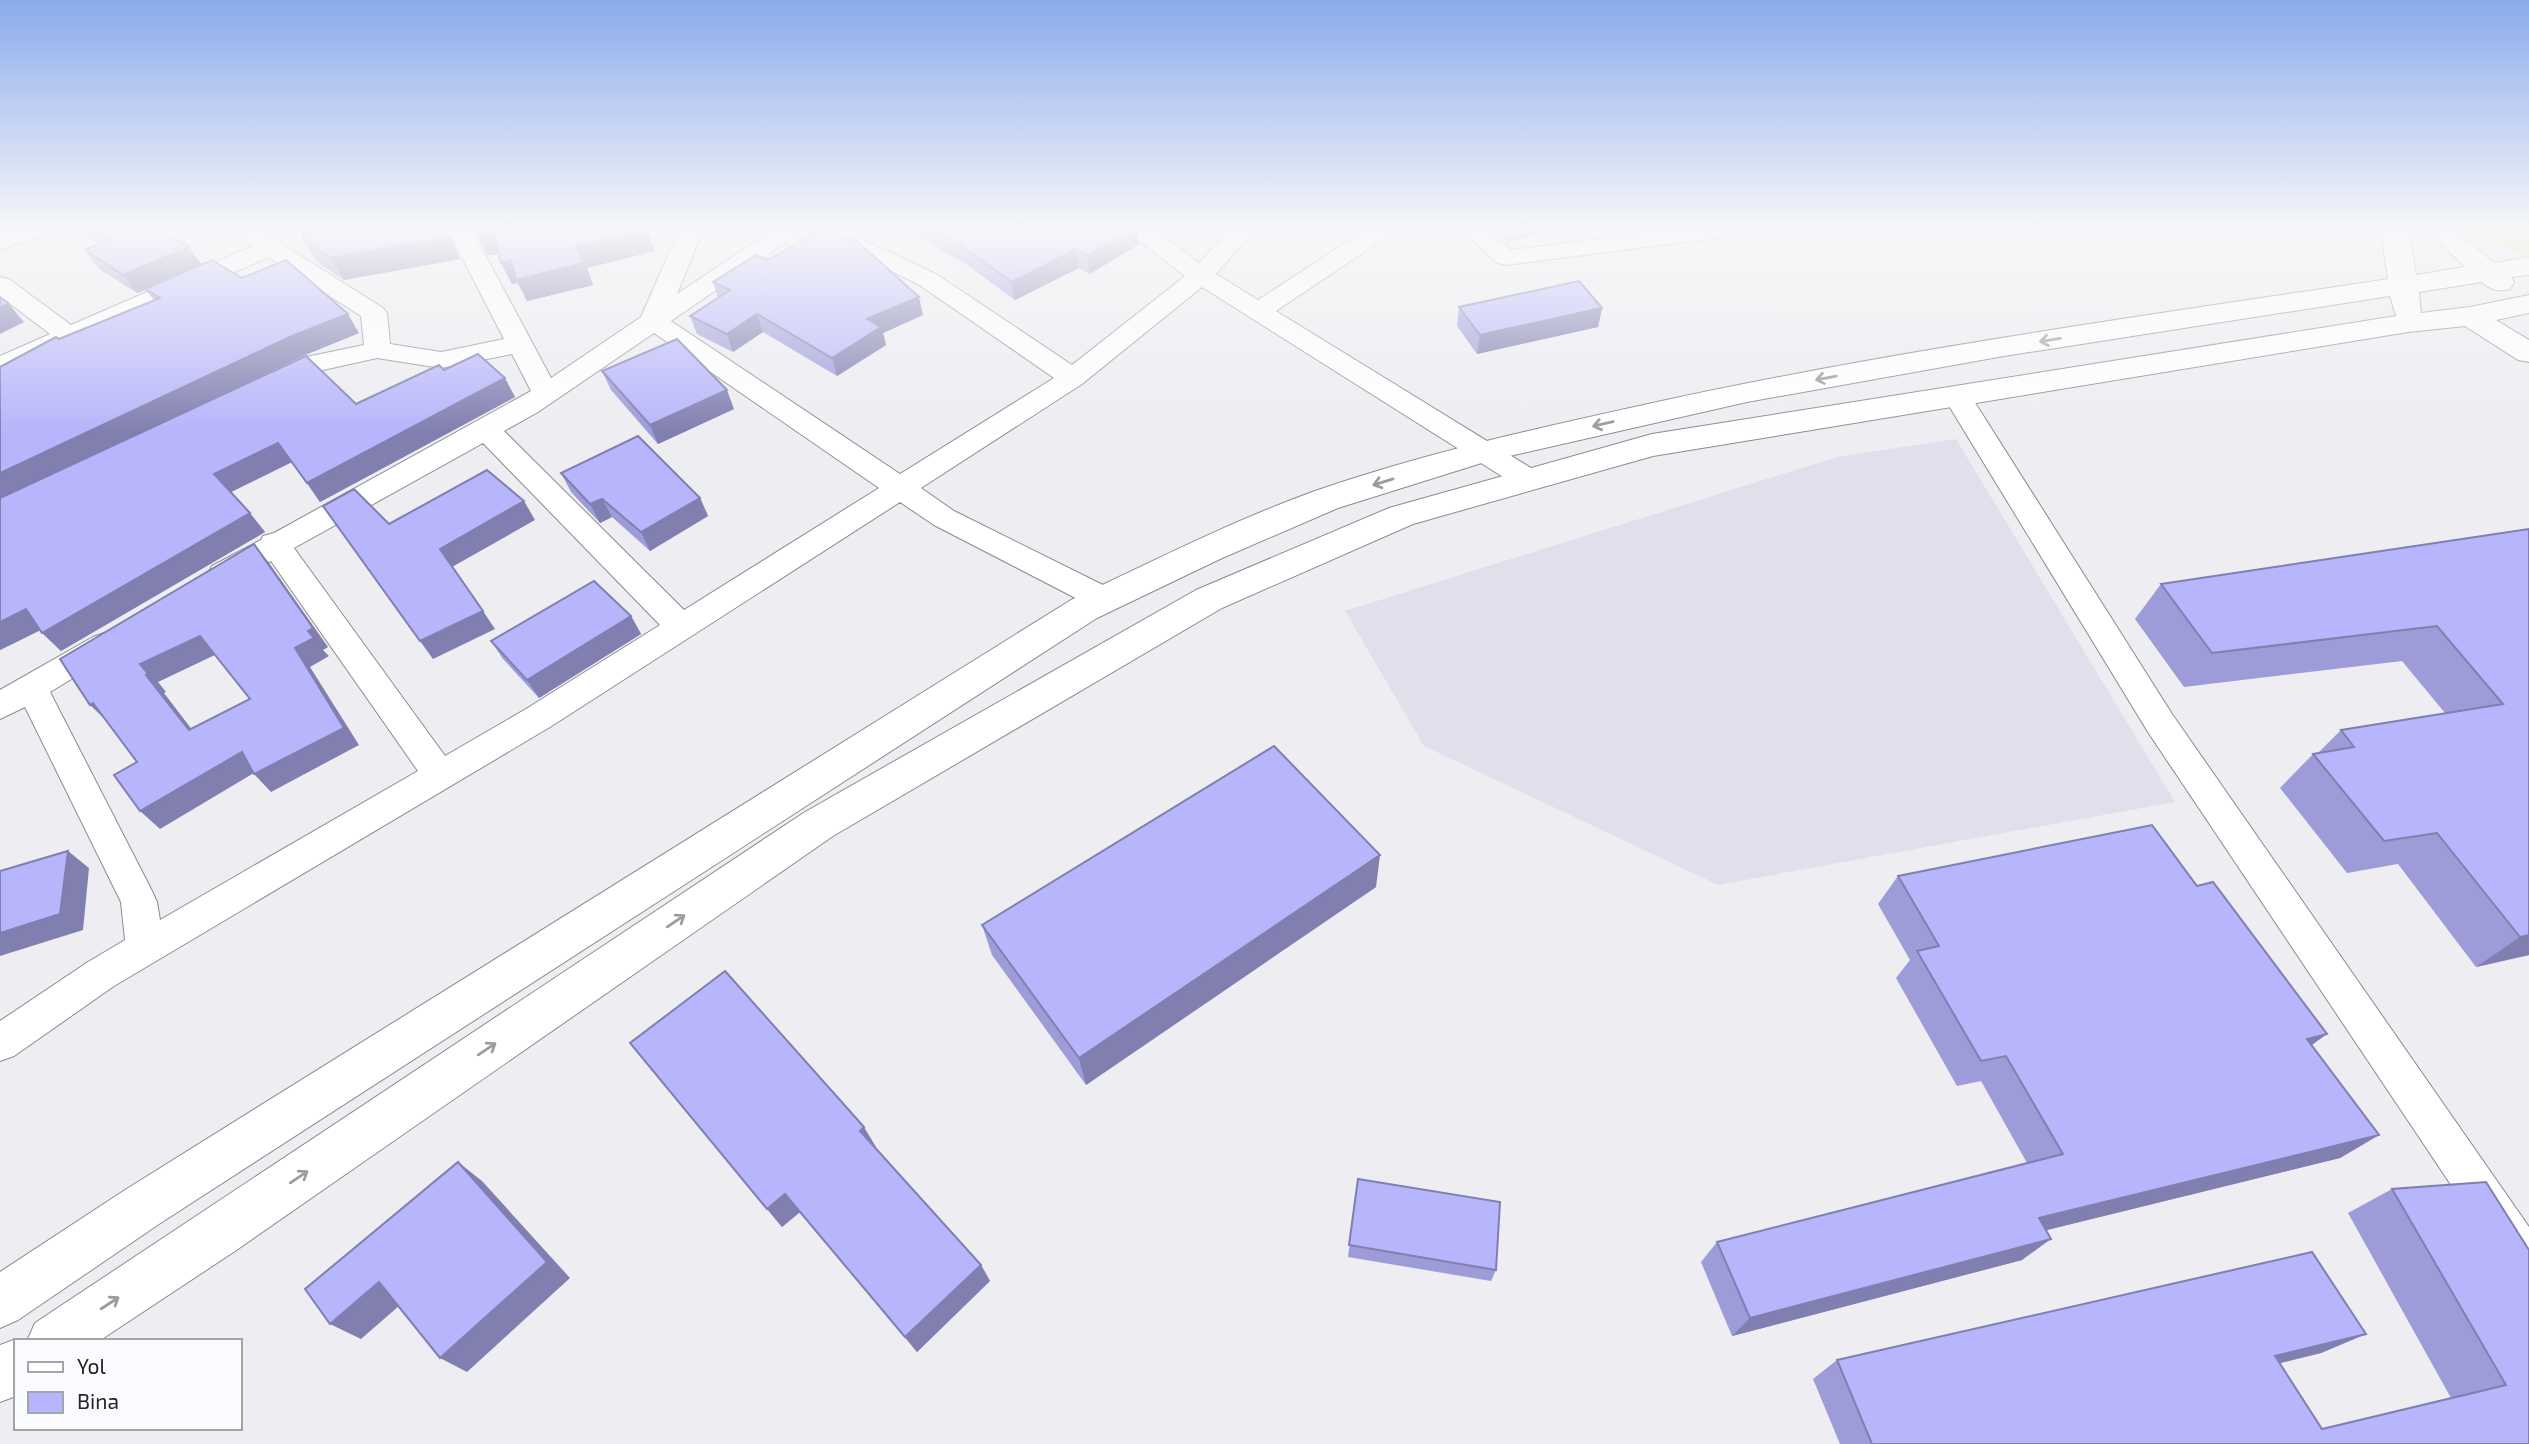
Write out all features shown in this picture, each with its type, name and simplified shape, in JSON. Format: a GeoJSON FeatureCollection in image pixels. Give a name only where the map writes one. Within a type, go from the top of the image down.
{"type":"FeatureCollection","features":[{"type":"Feature","properties":{"kind":"main road"},"geometry":{"type":"LineString","coordinates":[[0,1302],[142,1207],[947,694],[1084,609],[1208,551],[1326,500],[1483,451],[1761,389],[2319,297]]}},
{"type":"Feature","properties":{"kind":"main road"},"geometry":{"type":"LineString","coordinates":[[2405,297],[2408,323]]}},
{"type":"Feature","properties":{"kind":"main road"},"geometry":{"type":"LineString","coordinates":[[56,1339],[217,1233],[819,824],[1209,599],[1401,516],[1652,445],[2408,323],[2470,316],[2528,304]]}},
{"type":"Feature","properties":{"kind":"main road"},"geometry":{"type":"LineString","coordinates":[[2470,316],[2529,353]]}},
{"type":"Feature","properties":{"kind":"street"},"geometry":{"type":"LineString","coordinates":[[18,297],[69,336]]}},
{"type":"Feature","properties":{"kind":"street"},"geometry":{"type":"LineString","coordinates":[[0,366],[157,297]]}},
{"type":"Feature","properties":{"kind":"street"},"geometry":{"type":"LineString","coordinates":[[350,297],[374,313],[377,349]]}},
{"type":"Feature","properties":{"kind":"street"},"geometry":{"type":"LineString","coordinates":[[495,297],[546,394]]}},
{"type":"Feature","properties":{"kind":"street"},"geometry":{"type":"LineString","coordinates":[[653,320],[663,297]]}},
{"type":"Feature","properties":{"kind":"street"},"geometry":{"type":"LineString","coordinates":[[205,584],[274,543],[486,430],[546,394],[687,297]]}},
{"type":"Feature","properties":{"kind":"street"},"geometry":{"type":"LineString","coordinates":[[954,297],[1073,378]]}},
{"type":"Feature","properties":{"kind":"street"},"geometry":{"type":"LineString","coordinates":[[0,1042],[101,974],[538,718],[901,489],[1073,378],[1174,297]]}},
{"type":"Feature","properties":{"kind":"street"},"geometry":{"type":"LineString","coordinates":[[1236,297],[1529,480]]}},
{"type":"Feature","properties":{"kind":"street"},"geometry":{"type":"LineString","coordinates":[[1259,311],[1280,297]]}},
{"type":"Feature","properties":{"kind":"street"},"geometry":{"type":"LineString","coordinates":[[653,320],[944,518],[1104,599]]}},
{"type":"Feature","properties":{"kind":"street"},"geometry":{"type":"LineString","coordinates":[[252,394],[315,363],[377,349],[441,360],[520,344]]}},
{"type":"Feature","properties":{"kind":"street"},"geometry":{"type":"LineString","coordinates":[[1956,396],[2160,723],[2529,1264]]}},
{"type":"Feature","properties":{"kind":"street"},"geometry":{"type":"LineString","coordinates":[[486,430],[681,627]]}},
{"type":"Feature","properties":{"kind":"street"},"geometry":{"type":"LineString","coordinates":[[274,543],[440,775]]}},
{"type":"Feature","properties":{"kind":"street"},"geometry":{"type":"LineString","coordinates":[[0,706],[124,633]]}},
{"type":"Feature","properties":{"kind":"street"},"geometry":{"type":"LineString","coordinates":[[32,688],[139,902],[145,948]]}},
{"type":"Feature","properties":{"kind":"shaded area"},"geometry":{"type":"Polygon","coordinates":[[[1956,439],[2175,802],[1718,885],[1424,746],[1345,611],[1837,457],[1956,439]]]}},
{"type":"Feature","properties":{"kind":"building"},"geometry":{"type":"Polygon","coordinates":[[[0,297],[0,297],[9,304],[0,307],[0,297]]]}},
{"type":"Feature","properties":{"kind":"building"},"geometry":{"type":"Polygon","coordinates":[[[329,297],[348,314],[292,336],[0,473],[0,367],[56,337],[59,339],[160,298],[329,297]]]}},
{"type":"Feature","properties":{"kind":"building"},"geometry":{"type":"Polygon","coordinates":[[[719,297],[918,297],[867,319],[881,327],[832,358],[757,314],[727,334],[690,316],[719,297]]]}},
{"type":"Feature","properties":{"kind":"building"},"geometry":{"type":"Polygon","coordinates":[[[1503,297],[1593,297],[1602,308],[1480,335],[1459,307],[1503,297]]]}},
{"type":"Feature","properties":{"kind":"building"},"geometry":{"type":"Polygon","coordinates":[[[677,339],[727,390],[650,425],[602,371],[677,339]]]}},
{"type":"Feature","properties":{"kind":"building"},"geometry":{"type":"Polygon","coordinates":[[[478,354],[505,378],[307,483],[278,443],[214,474],[250,513],[42,633],[26,609],[0,622],[0,498],[306,356],[356,404],[439,365],[444,370],[478,354]]]}},
{"type":"Feature","properties":{"kind":"building"},"geometry":{"type":"Polygon","coordinates":[[[638,436],[700,498],[641,532],[602,499],[590,504],[561,473],[638,436]]]}},
{"type":"Feature","properties":{"kind":"building"},"geometry":{"type":"Polygon","coordinates":[[[487,470],[524,501],[440,549],[483,611],[420,641],[323,506],[354,489],[389,524],[487,470]]]}},
{"type":"Feature","properties":{"kind":"building"},"geometry":{"type":"Polygon","coordinates":[[[2529,529],[2529,935],[2520,937],[2437,833],[2384,841],[2313,754],[2354,747],[2341,730],[2503,704],[2437,626],[2212,653],[2161,584],[2529,529]]]}},
{"type":"Feature","properties":{"kind":"building"},"geometry":{"type":"Polygon","coordinates":[[[254,544],[313,628],[308,631],[314,638],[295,648],[344,728],[254,774],[242,752],[140,811],[114,775],[137,762],[93,703],[90,705],[60,659],[254,544]],[[200,636],[140,664],[189,730],[250,699],[200,636]]]}},
{"type":"Feature","properties":{"kind":"building"},"geometry":{"type":"Polygon","coordinates":[[[594,581],[631,616],[527,680],[491,641],[594,581]]]}},
{"type":"Feature","properties":{"kind":"building"},"geometry":{"type":"Polygon","coordinates":[[[1274,746],[1380,855],[1079,1058],[982,925],[1274,746]]]}},
{"type":"Feature","properties":{"kind":"building"},"geometry":{"type":"Polygon","coordinates":[[[2152,825],[2197,886],[2213,882],[2327,1034],[2307,1039],[2379,1135],[2039,1218],[2051,1239],[1750,1318],[1717,1242],[2063,1154],[2006,1056],[1981,1061],[1917,951],[1939,946],[1898,876],[2152,825]]]}},
{"type":"Feature","properties":{"kind":"building"},"geometry":{"type":"Polygon","coordinates":[[[68,851],[60,914],[0,933],[0,871],[68,851]]]}},
{"type":"Feature","properties":{"kind":"building"},"geometry":{"type":"Polygon","coordinates":[[[725,971],[864,1127],[860,1131],[981,1265],[905,1337],[785,1194],[767,1209],[630,1043],[725,971]]]}},
{"type":"Feature","properties":{"kind":"building"},"geometry":{"type":"Polygon","coordinates":[[[458,1162],[547,1262],[440,1358],[379,1282],[330,1324],[305,1289],[458,1162]]]}},
{"type":"Feature","properties":{"kind":"building"},"geometry":{"type":"Polygon","coordinates":[[[1358,1179],[1500,1202],[1496,1270],[1349,1245],[1358,1179]]]}},
{"type":"Feature","properties":{"kind":"building"},"geometry":{"type":"Polygon","coordinates":[[[2486,1182],[2529,1250],[2529,1444],[1872,1444],[1837,1360],[2312,1252],[2366,1334],[2275,1356],[2322,1429],[2506,1385],[2392,1189],[2486,1182]]]}}]}
